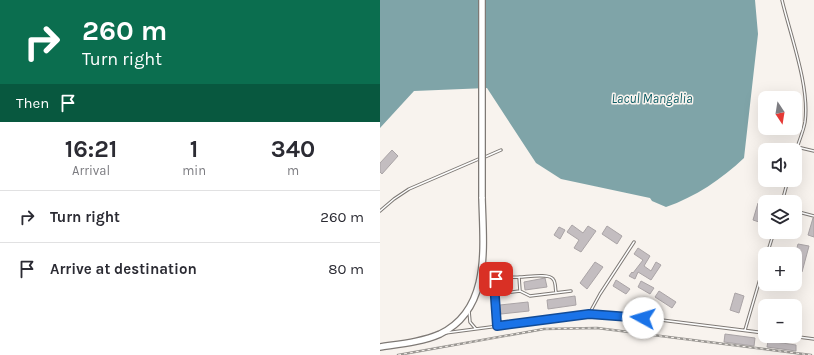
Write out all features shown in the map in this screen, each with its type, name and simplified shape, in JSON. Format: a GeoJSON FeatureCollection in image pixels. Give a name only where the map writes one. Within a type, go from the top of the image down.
{"type":"FeatureCollection","features":[{"type":"Feature","properties":{"kind":"highway"},"geometry":{"type":"LineString","coordinates":[[380,347],[414,342],[439,334],[450,328],[460,320],[469,309],[477,292],[481,272],[482,239],[482,0]]}},
{"type":"Feature","properties":{"kind":"lane"},"geometry":{"type":"LineString","coordinates":[[782,0],[798,61],[806,106],[805,121],[799,143]]}},
{"type":"Feature","properties":{"kind":"lane"},"geometry":{"type":"LineString","coordinates":[[802,148],[814,151]]}},
{"type":"Feature","properties":{"kind":"lane"},"geometry":{"type":"LineString","coordinates":[[380,211],[409,189],[501,150]]}},
{"type":"Feature","properties":{"kind":"lane"},"geometry":{"type":"LineString","coordinates":[[802,213],[814,216]]}},
{"type":"Feature","properties":{"kind":"lane"},"geometry":{"type":"LineString","coordinates":[[589,314],[600,294],[634,242]]}},
{"type":"Feature","properties":{"kind":"lane"},"geometry":{"type":"LineString","coordinates":[[497,326],[496,294],[494,283],[496,279],[544,275],[550,276],[554,280],[556,293]]}},
{"type":"Feature","properties":{"kind":"lane"},"geometry":{"type":"LineString","coordinates":[[519,277],[520,291]]}},
{"type":"Feature","properties":{"kind":"lane"},"geometry":{"type":"LineString","coordinates":[[745,330],[758,286]]}},
{"type":"Feature","properties":{"kind":"lane"},"geometry":{"type":"LineString","coordinates":[[496,294],[520,291],[530,296],[571,291]]}},
{"type":"Feature","properties":{"kind":"lane"},"geometry":{"type":"LineString","coordinates":[[469,309],[469,319],[476,329]]}},
{"type":"Feature","properties":{"kind":"lane"},"geometry":{"type":"LineString","coordinates":[[439,334],[589,314],[629,316],[758,332]]}},
{"type":"Feature","properties":{"kind":"lane"},"geometry":{"type":"LineString","coordinates":[[802,337],[814,339]]}},
{"type":"Feature","properties":{"kind":"water","name":"Lacul Mangalia"},"geometry":{"type":"Polygon","coordinates":[[[380,0],[755,0],[758,34],[744,158],[708,187],[666,207],[652,201],[650,198],[561,179],[536,163],[487,88],[414,91],[380,128],[380,0]]]}},
{"type":"Feature","properties":{"kind":"building"},"geometry":{"type":"Polygon","coordinates":[[[392,150],[398,156],[382,174],[380,172],[380,163],[392,150]]]}},
{"type":"Feature","properties":{"kind":"building"},"geometry":{"type":"Polygon","coordinates":[[[758,203],[758,222],[753,220],[758,203]]]}},
{"type":"Feature","properties":{"kind":"building"},"geometry":{"type":"Polygon","coordinates":[[[813,218],[814,219],[814,237],[808,235],[813,218]]]}},
{"type":"Feature","properties":{"kind":"building"},"geometry":{"type":"Polygon","coordinates":[[[572,225],[583,233],[588,226],[596,231],[581,252],[574,248],[579,240],[567,232],[572,225]]]}},
{"type":"Feature","properties":{"kind":"building"},"geometry":{"type":"Polygon","coordinates":[[[607,226],[622,236],[617,244],[602,234],[607,226]]]}},
{"type":"Feature","properties":{"kind":"building"},"geometry":{"type":"Polygon","coordinates":[[[559,227],[565,230],[560,239],[554,235],[559,227]]]}},
{"type":"Feature","properties":{"kind":"building"},"geometry":{"type":"Polygon","coordinates":[[[798,244],[809,246],[802,272],[802,247],[797,247],[798,244]]]}},
{"type":"Feature","properties":{"kind":"building"},"geometry":{"type":"Polygon","coordinates":[[[638,248],[650,256],[644,266],[651,271],[656,262],[661,265],[651,280],[638,272],[635,279],[629,276],[643,260],[634,254],[638,248]]]}},
{"type":"Feature","properties":{"kind":"building"},"geometry":{"type":"Polygon","coordinates":[[[595,262],[603,267],[587,289],[580,283],[595,262]]]}},
{"type":"Feature","properties":{"kind":"building"},"geometry":{"type":"Polygon","coordinates":[[[545,278],[547,287],[525,290],[524,282],[545,278]]]}},
{"type":"Feature","properties":{"kind":"building"},"geometry":{"type":"Polygon","coordinates":[[[616,280],[630,289],[626,294],[613,286],[616,280]]]}},
{"type":"Feature","properties":{"kind":"building"},"geometry":{"type":"Polygon","coordinates":[[[641,281],[654,288],[650,294],[638,287],[641,281]]]}},
{"type":"Feature","properties":{"kind":"building"},"geometry":{"type":"Polygon","coordinates":[[[659,291],[676,302],[672,308],[655,297],[659,291]]]}},
{"type":"Feature","properties":{"kind":"building"},"geometry":{"type":"Polygon","coordinates":[[[735,293],[744,296],[739,313],[730,310],[735,293]]]}},
{"type":"Feature","properties":{"kind":"building"},"geometry":{"type":"Polygon","coordinates":[[[575,296],[576,305],[548,309],[547,300],[575,296]]]}},
{"type":"Feature","properties":{"kind":"building"},"geometry":{"type":"Polygon","coordinates":[[[528,302],[529,311],[501,314],[500,305],[528,302]]]}},
{"type":"Feature","properties":{"kind":"building"},"geometry":{"type":"Polygon","coordinates":[[[725,334],[755,338],[754,346],[724,342],[725,334]]]}},
{"type":"Feature","properties":{"kind":"building"},"geometry":{"type":"Polygon","coordinates":[[[768,343],[782,343],[796,345],[796,351],[767,347],[768,343]]]}},
{"type":"Feature","properties":{"kind":"railway"},"geometry":{"type":"LineString","coordinates":[[398,355],[544,329],[597,328],[811,355]]}},
{"type":"Feature","properties":{"kind":"route"},"geometry":{"type":"LineString","coordinates":[[496,279],[494,280],[494,283],[496,294],[497,326],[589,314],[643,318]]}}]}
